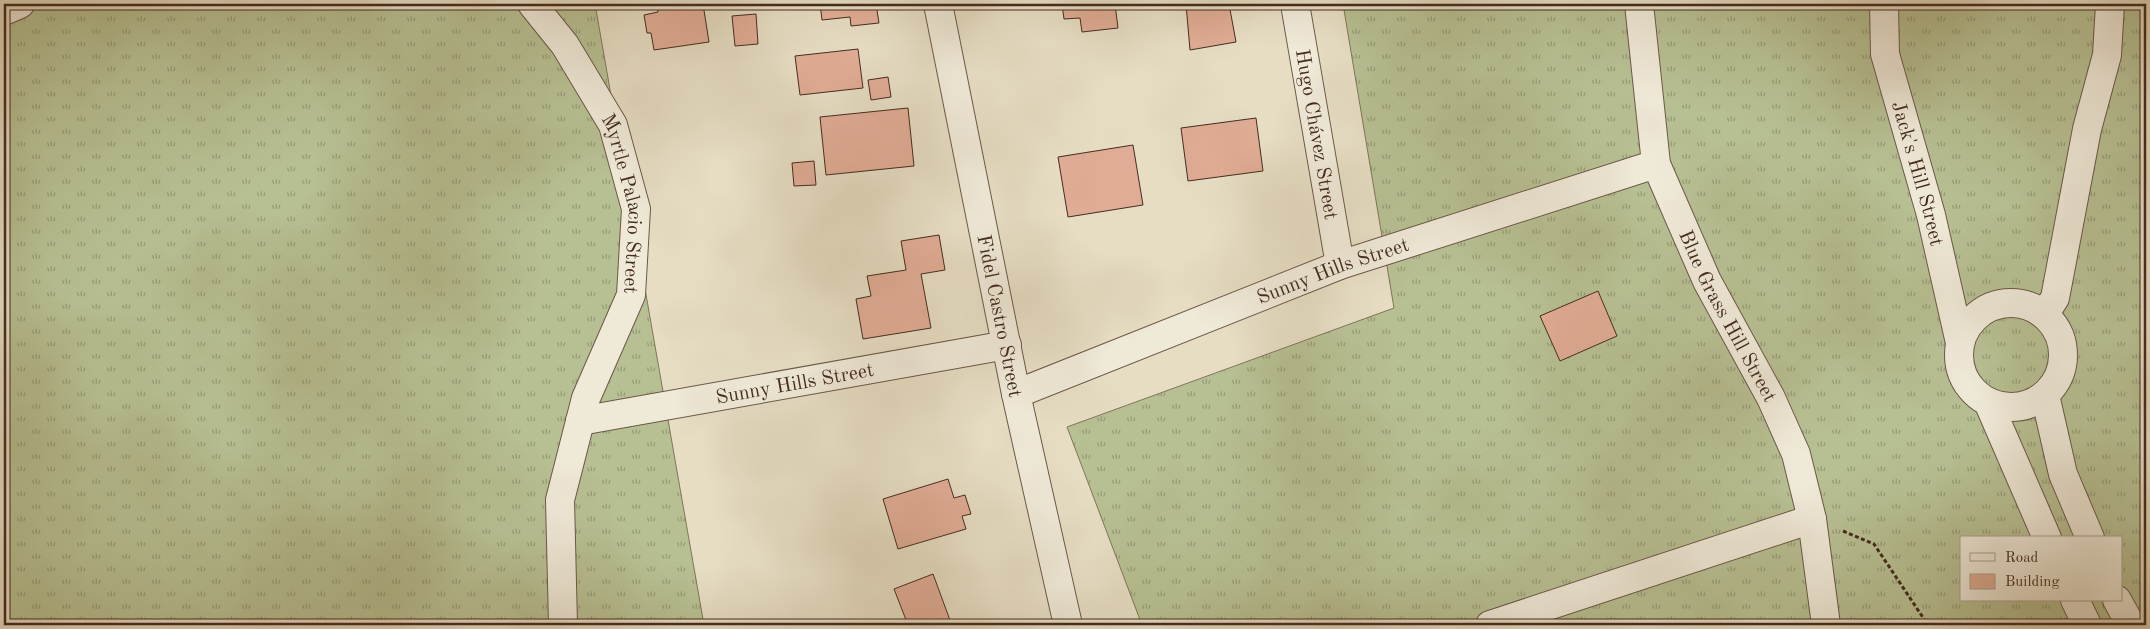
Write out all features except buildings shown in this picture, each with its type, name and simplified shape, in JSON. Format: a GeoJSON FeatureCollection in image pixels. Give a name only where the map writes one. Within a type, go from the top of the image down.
{"type":"FeatureCollection","features":[{"type":"Feature","properties":{"kind":"street"},"geometry":{"type":"LineString","coordinates":[[4,11],[20,4]]}},
{"type":"Feature","properties":{"kind":"street","name":"Myrtle Palacio Street"},"geometry":{"type":"LineString","coordinates":[[532,4],[565,45],[613,125],[636,209],[631,296],[586,398],[560,500],[563,625]]}},
{"type":"Feature","properties":{"kind":"street","name":"Fidel Castro Street"},"geometry":{"type":"LineString","coordinates":[[938,4],[1016,394],[1068,625]]}},
{"type":"Feature","properties":{"kind":"street","name":"Hugo Chávez Street"},"geometry":{"type":"LineString","coordinates":[[1295,4],[1340,265]]}},
{"type":"Feature","properties":{"kind":"street","name":"Blue Grass Hill Street"},"geometry":{"type":"LineString","coordinates":[[1639,4],[1656,164],[1707,281],[1770,398],[1796,454],[1812,519],[1826,625]]}},
{"type":"Feature","properties":{"kind":"street","name":"Jack's Hill Street"},"geometry":{"type":"LineString","coordinates":[[1884,4],[1885,54],[1930,215],[1960,344]]}},
{"type":"Feature","properties":{"kind":"street"},"geometry":{"type":"LineString","coordinates":[[2044,315],[2055,298],[2087,129],[2107,55],[2110,4]]}},
{"type":"Feature","properties":{"kind":"street","name":"Sunny Hills Street"},"geometry":{"type":"LineString","coordinates":[[1016,394],[1340,265],[1656,164]]}},
{"type":"Feature","properties":{"kind":"street"},"geometry":{"type":"LineString","coordinates":[[2012,303],[2029,306],[2044,315],[2056,329],[2063,346],[2063,364],[2057,381],[2033,403],[2018,407],[2003,407],[1988,402],[1974,392],[1964,378],[1958,361],[1960,344],[1966,327],[1979,314],[1994,306],[2012,303]]}},
{"type":"Feature","properties":{"kind":"street","name":"Sunny Hills Street"},"geometry":{"type":"LineString","coordinates":[[580,421],[1007,344]]}},
{"type":"Feature","properties":{"kind":"street"},"geometry":{"type":"LineString","coordinates":[[2045,394],[2063,474],[2089,536]]}},
{"type":"Feature","properties":{"kind":"street"},"geometry":{"type":"LineString","coordinates":[[1988,402],[2046,536]]}},
{"type":"Feature","properties":{"kind":"street"},"geometry":{"type":"LineString","coordinates":[[1490,625],[1812,519]]}},
{"type":"Feature","properties":{"kind":"street"},"geometry":{"type":"LineString","coordinates":[[2076,602],[2087,625]]}},
{"type":"Feature","properties":{"kind":"street"},"geometry":{"type":"LineString","coordinates":[[2118,602],[2131,625]]}},
{"type":"Feature","properties":{"kind":"path"},"geometry":{"type":"LineString","coordinates":[[1812,519],[1874,544],[1928,625]]}},
{"type":"Feature","properties":{"kind":"green space"},"geometry":{"type":"Polygon","coordinates":[[[4,4],[595,4],[704,625],[4,625],[4,4]]]}},
{"type":"Feature","properties":{"kind":"green space"},"geometry":{"type":"Polygon","coordinates":[[[1343,4],[2146,4],[2146,625],[1142,625],[1067,427],[1394,308],[1343,4]]]}}]}
